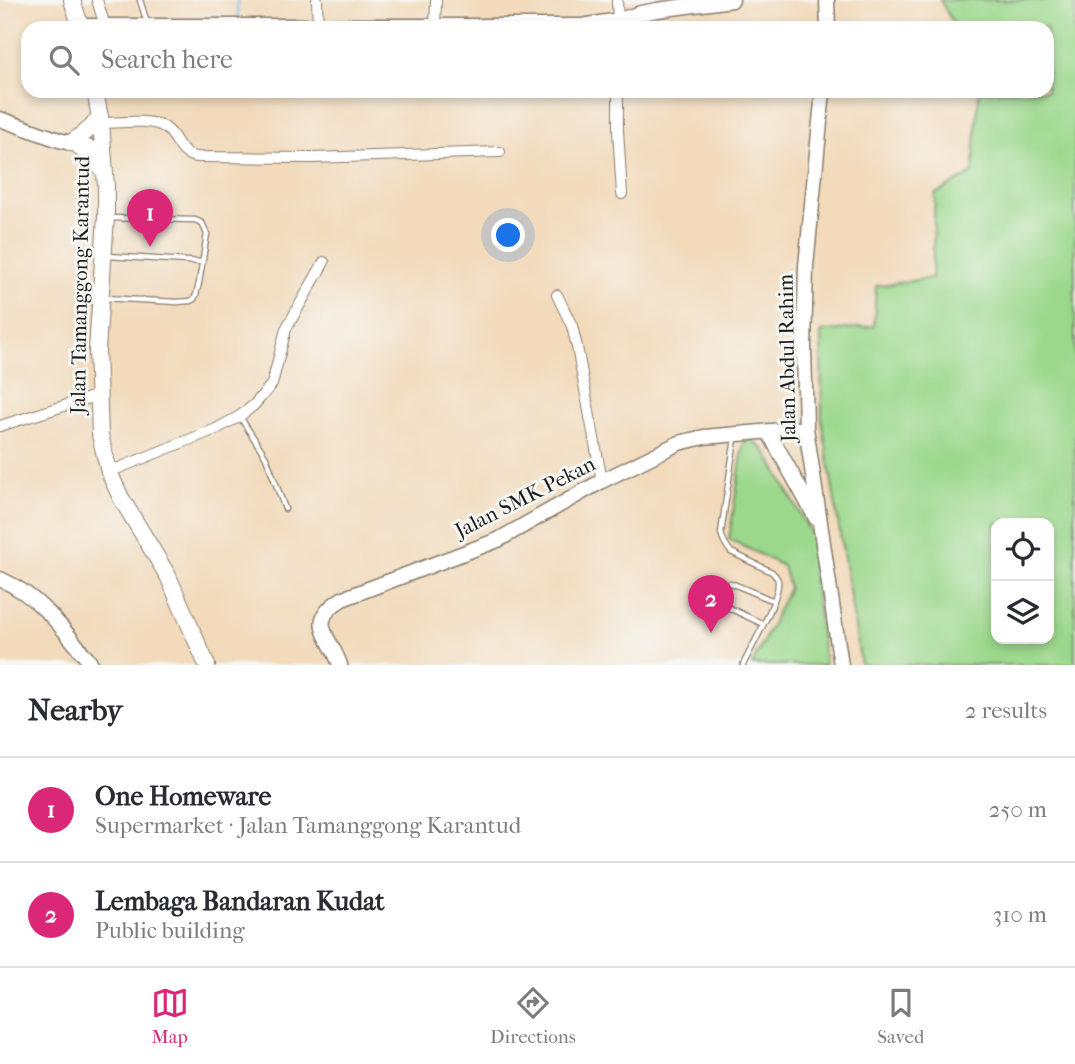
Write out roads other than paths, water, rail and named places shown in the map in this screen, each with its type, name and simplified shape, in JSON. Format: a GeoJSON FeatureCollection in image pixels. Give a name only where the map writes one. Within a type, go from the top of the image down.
{"type":"FeatureCollection","features":[{"type":"Feature","properties":{"kind":"main road"},"geometry":{"type":"LineString","coordinates":[[72,0],[78,21]]}},
{"type":"Feature","properties":{"kind":"main road","name":"Jalan Tamanggong Karantud"},"geometry":{"type":"LineString","coordinates":[[96,98],[101,119],[106,218],[97,350],[100,435],[109,472],[121,498],[168,576],[207,665]]}},
{"type":"Feature","properties":{"kind":"main road"},"geometry":{"type":"LineString","coordinates":[[101,119],[74,144],[105,172]]}},
{"type":"Feature","properties":{"kind":"street"},"geometry":{"type":"LineString","coordinates":[[97,0],[103,21]]}},
{"type":"Feature","properties":{"kind":"street"},"geometry":{"type":"LineString","coordinates":[[317,0],[318,21]]}},
{"type":"Feature","properties":{"kind":"street"},"geometry":{"type":"LineString","coordinates":[[435,21],[436,0]]}},
{"type":"Feature","properties":{"kind":"street"},"geometry":{"type":"LineString","coordinates":[[617,0],[619,21]]}},
{"type":"Feature","properties":{"kind":"street"},"geometry":{"type":"LineString","coordinates":[[626,21],[649,11],[733,0]]}},
{"type":"Feature","properties":{"kind":"street"},"geometry":{"type":"LineString","coordinates":[[827,0],[828,21]]}},
{"type":"Feature","properties":{"kind":"street"},"geometry":{"type":"LineString","coordinates":[[618,98],[622,194]]}},
{"type":"Feature","properties":{"kind":"street","name":"Jalan Abdul Rahim"},"geometry":{"type":"LineString","coordinates":[[822,98],[806,267],[806,428],[841,665]]}},
{"type":"Feature","properties":{"kind":"street"},"geometry":{"type":"LineString","coordinates":[[0,119],[103,151]]}},
{"type":"Feature","properties":{"kind":"street"},"geometry":{"type":"LineString","coordinates":[[101,119],[149,122],[162,126],[190,157],[312,158],[500,152]]}},
{"type":"Feature","properties":{"kind":"street"},"geometry":{"type":"LineString","coordinates":[[109,472],[216,429],[240,416],[259,400],[272,384],[286,329],[324,262]]}},
{"type":"Feature","properties":{"kind":"street"},"geometry":{"type":"LineString","coordinates":[[557,295],[572,326],[602,481]]}},
{"type":"Feature","properties":{"kind":"street"},"geometry":{"type":"LineString","coordinates":[[0,426],[99,396]]}},
{"type":"Feature","properties":{"kind":"street","name":"Jalan SMK Pekan"},"geometry":{"type":"LineString","coordinates":[[340,665],[322,621],[328,609],[342,599],[498,540],[602,481],[679,443],[735,434],[806,428]]}},
{"type":"Feature","properties":{"kind":"street"},"geometry":{"type":"LineString","coordinates":[[768,432],[820,526]]}},
{"type":"Feature","properties":{"kind":"street"},"geometry":{"type":"LineString","coordinates":[[0,579],[17,588],[41,607],[92,665]]}},
{"type":"Feature","properties":{"kind":"lane"},"geometry":{"type":"LineString","coordinates":[[140,0],[146,21]]}},
{"type":"Feature","properties":{"kind":"lane"},"geometry":{"type":"LineString","coordinates":[[100,298],[190,301],[196,295],[207,234],[202,223],[187,220],[106,218]]}},
{"type":"Feature","properties":{"kind":"lane"},"geometry":{"type":"LineString","coordinates":[[104,255],[202,262]]}},
{"type":"Feature","properties":{"kind":"lane"},"geometry":{"type":"LineString","coordinates":[[240,416],[266,457],[285,509]]}},
{"type":"Feature","properties":{"kind":"lane"},"geometry":{"type":"LineString","coordinates":[[735,434],[722,538],[731,552],[775,575],[778,582],[774,601],[743,665]]}},
{"type":"Feature","properties":{"kind":"lane"},"geometry":{"type":"LineString","coordinates":[[763,624],[723,605],[719,598],[721,591],[724,585],[731,583],[774,601]]}},
{"type":"Feature","properties":{"kind":"waterway"},"geometry":{"type":"LineString","coordinates":[[237,0],[238,15]]}},
{"type":"Feature","properties":{"kind":"place","name":"One Homeware"},"geometry":{"type":"Point","coordinates":[150,247]}},
{"type":"Feature","properties":{"kind":"place","name":"Lembaga Bandaran Kudat"},"geometry":{"type":"Point","coordinates":[711,633]}}]}
